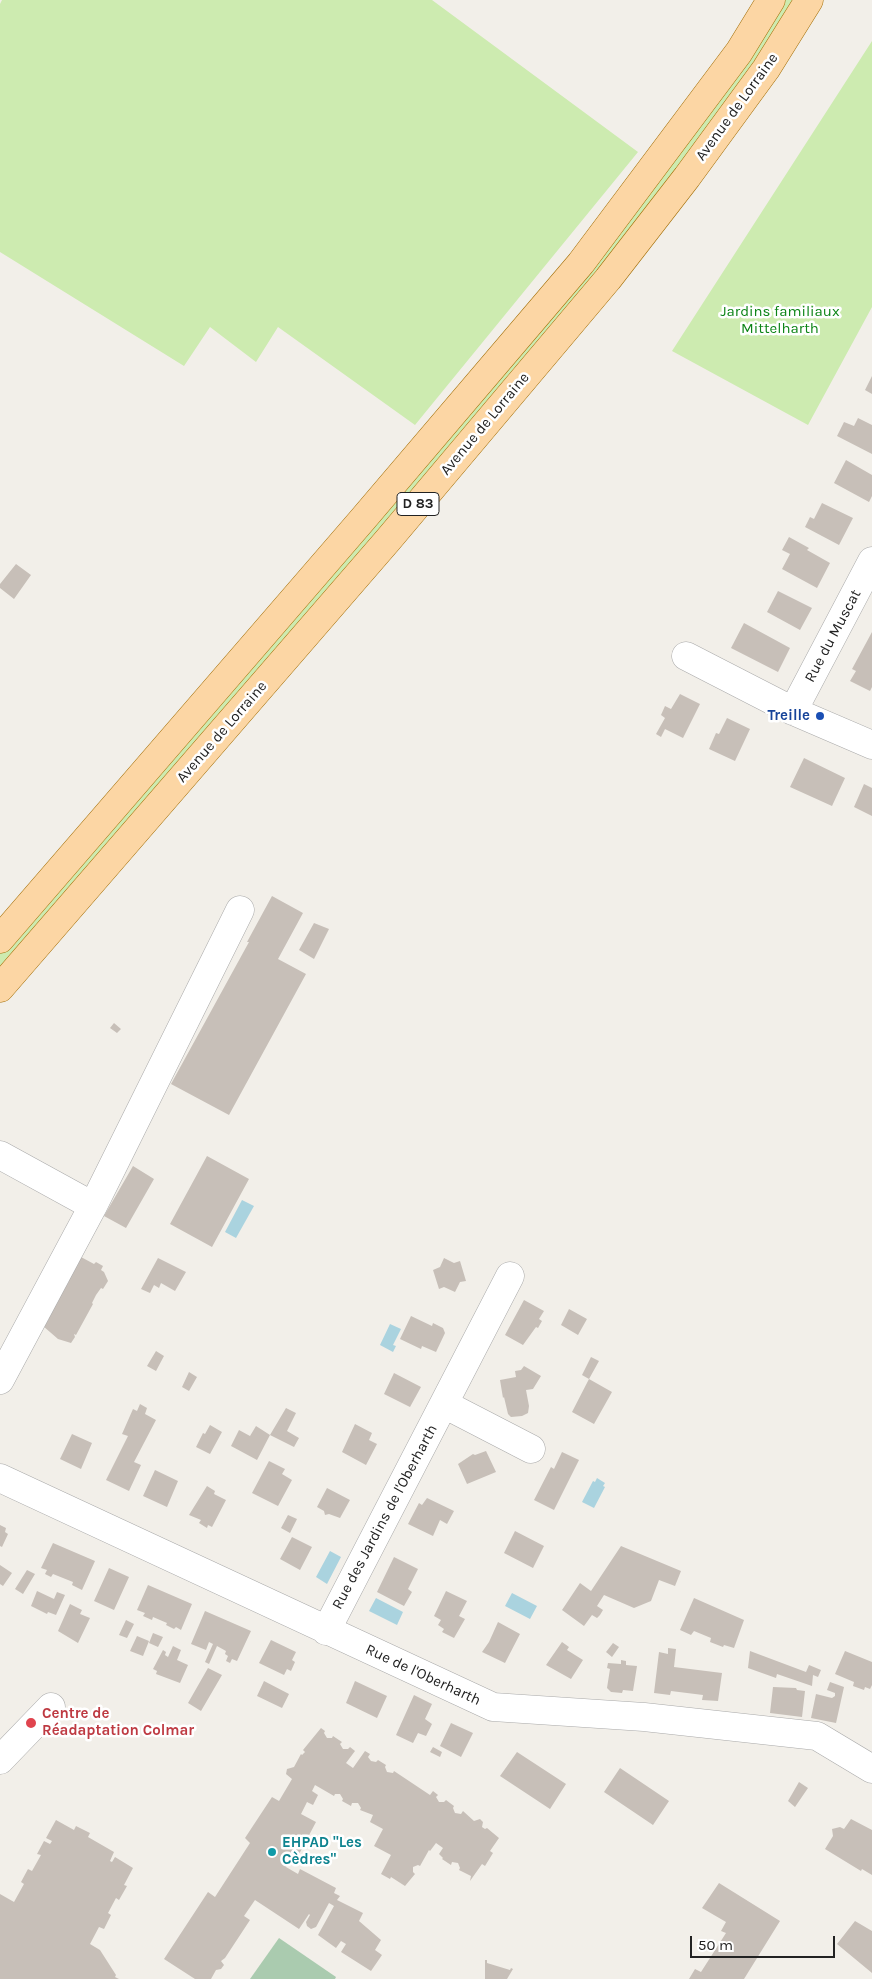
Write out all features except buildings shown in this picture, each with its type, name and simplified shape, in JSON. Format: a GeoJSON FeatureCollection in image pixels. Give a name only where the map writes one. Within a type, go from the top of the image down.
{"type":"FeatureCollection","features":[{"type":"Feature","properties":{"kind":"main road","name":"Avenue de Lorraine"},"geometry":{"type":"LineString","coordinates":[[0,939],[370,511],[581,263],[739,52],[771,0]]}},
{"type":"Feature","properties":{"kind":"main road","name":"Avenue de Lorraine"},"geometry":{"type":"LineString","coordinates":[[0,988],[381,548],[608,279],[687,177],[766,69],[809,0]]}},
{"type":"Feature","properties":{"kind":"street","name":"Rue du Muscat"},"geometry":{"type":"LineString","coordinates":[[794,711],[872,561]]}},
{"type":"Feature","properties":{"kind":"street"},"geometry":{"type":"LineString","coordinates":[[686,656],[794,711],[872,745]]}},
{"type":"Feature","properties":{"kind":"street"},"geometry":{"type":"LineString","coordinates":[[0,1380],[93,1206],[240,910]]}},
{"type":"Feature","properties":{"kind":"street"},"geometry":{"type":"LineString","coordinates":[[0,1155],[93,1206]]}},
{"type":"Feature","properties":{"kind":"street","name":"Rue des Jardins de l'Oberharth"},"geometry":{"type":"LineString","coordinates":[[326,1631],[510,1276]]}},
{"type":"Feature","properties":{"kind":"street"},"geometry":{"type":"LineString","coordinates":[[444,1404],[530,1449]]}},
{"type":"Feature","properties":{"kind":"street","name":"Rue de l'Oberharth"},"geometry":{"type":"LineString","coordinates":[[0,1478],[493,1707],[644,1718],[817,1736],[872,1769]]}},
{"type":"Feature","properties":{"kind":"street"},"geometry":{"type":"LineString","coordinates":[[0,1760],[51,1707]]}},
{"type":"Feature","properties":{"kind":"green space"},"geometry":{"type":"Polygon","coordinates":[[[2,0],[432,0],[638,152],[415,425],[278,327],[256,362],[210,327],[184,366],[0,252],[0,4],[2,0]]]}},
{"type":"Feature","properties":{"kind":"green space"},"geometry":{"type":"Polygon","coordinates":[[[781,0],[796,0],[766,49],[568,312],[0,972],[0,949],[781,0]]]}},
{"type":"Feature","properties":{"kind":"green space","name":"Jardins familiaux Mittelharth"},"geometry":{"type":"Polygon","coordinates":[[[872,41],[872,307],[808,425],[672,351],[872,41]]]}},
{"type":"Feature","properties":{"kind":"green space"},"geometry":{"type":"Polygon","coordinates":[[[279,1938],[336,1977],[335,1979],[250,1979],[279,1938]]]}},
{"type":"Feature","properties":{"kind":"water"},"geometry":{"type":"Polygon","coordinates":[[[242,1200],[254,1206],[236,1238],[225,1232],[242,1200]]]}},
{"type":"Feature","properties":{"kind":"water"},"geometry":{"type":"Polygon","coordinates":[[[390,1324],[401,1329],[393,1345],[396,1346],[393,1352],[380,1345],[390,1324]]]}},
{"type":"Feature","properties":{"kind":"water"},"geometry":{"type":"Polygon","coordinates":[[[597,1478],[605,1483],[603,1486],[605,1487],[594,1508],[582,1502],[593,1481],[595,1482],[597,1478]]]}},
{"type":"Feature","properties":{"kind":"water"},"geometry":{"type":"Polygon","coordinates":[[[330,1551],[341,1557],[327,1584],[316,1577],[330,1551]]]}},
{"type":"Feature","properties":{"kind":"water"},"geometry":{"type":"Polygon","coordinates":[[[512,1593],[537,1606],[530,1619],[505,1606],[512,1593]]]}},
{"type":"Feature","properties":{"kind":"water"},"geometry":{"type":"Polygon","coordinates":[[[376,1598],[403,1612],[397,1625],[369,1611],[376,1598]]]}},
{"type":"Feature","properties":{"kind":"place","name":"Treille"},"geometry":{"type":"Point","coordinates":[820,716]}},
{"type":"Feature","properties":{"kind":"place","name":"Centre de Réadaptation Colmar"},"geometry":{"type":"Point","coordinates":[31,1723]}},
{"type":"Feature","properties":{"kind":"place","name":"EHPAD \"Les Cèdres\""},"geometry":{"type":"Point","coordinates":[272,1852]}}]}
